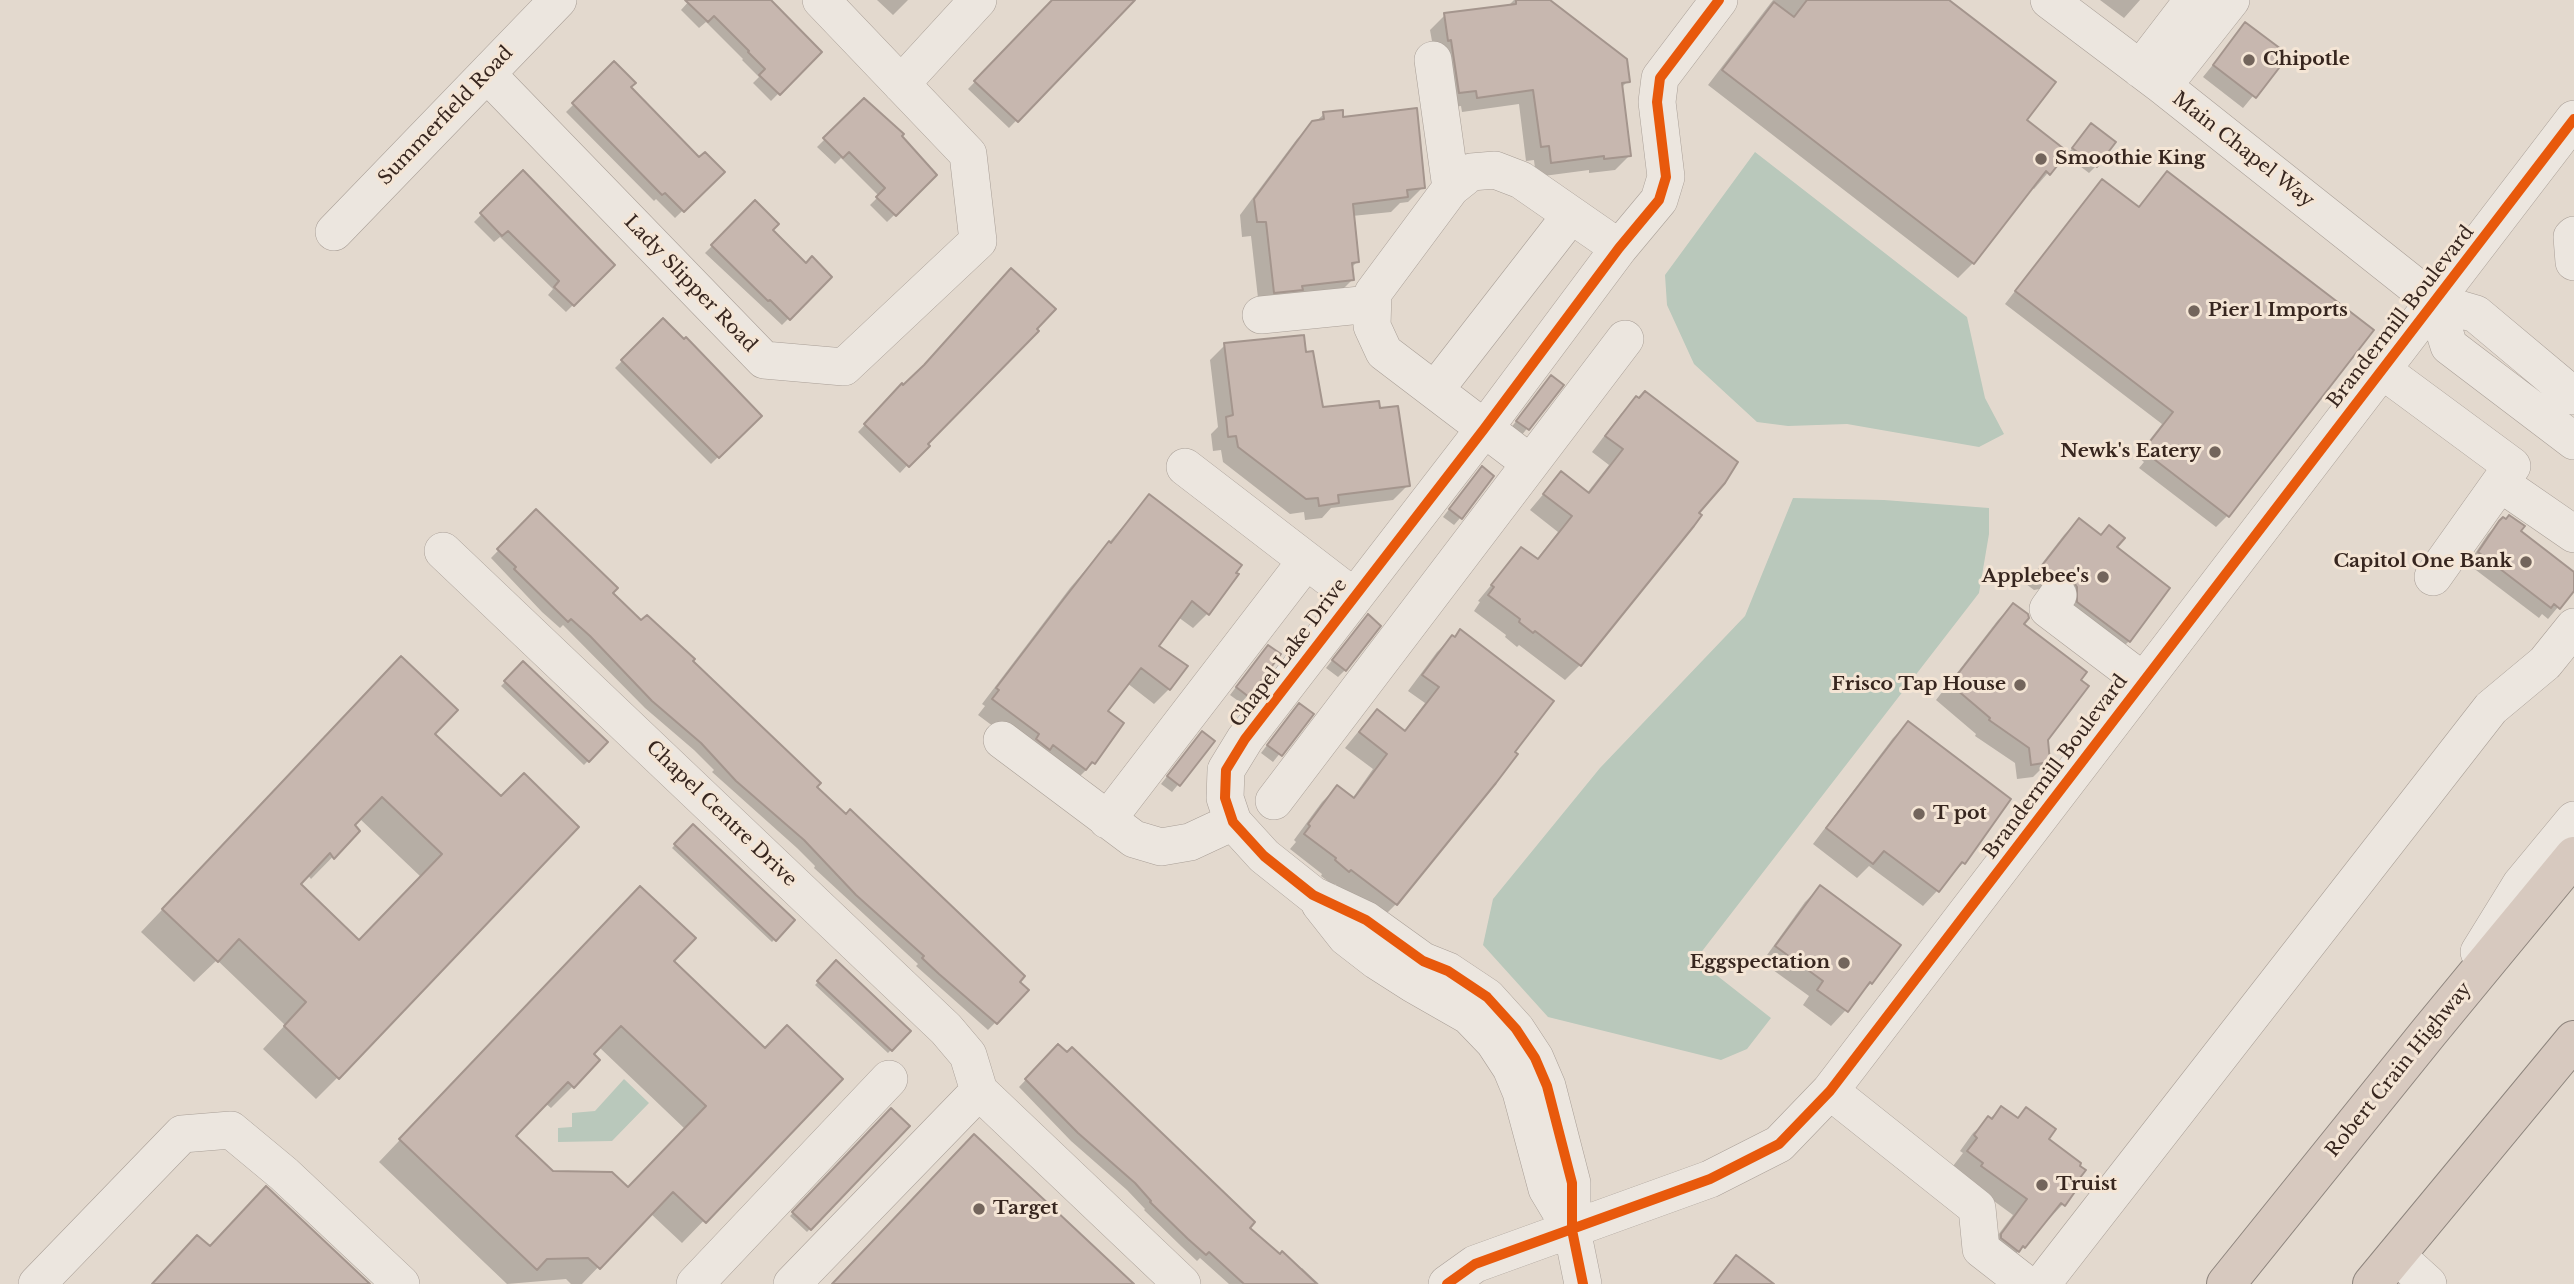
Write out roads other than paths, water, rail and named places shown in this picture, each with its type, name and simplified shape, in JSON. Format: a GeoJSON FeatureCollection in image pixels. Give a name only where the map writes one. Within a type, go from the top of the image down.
{"type":"FeatureCollection","features":[{"type":"Feature","properties":{"kind":"highway","name":"Robert Crain Highway"},"geometry":{"type":"LineString","coordinates":[[2226,1284],[2574,856]]}},
{"type":"Feature","properties":{"kind":"highway"},"geometry":{"type":"LineString","coordinates":[[2372,1284],[2574,1040]]}},
{"type":"Feature","properties":{"kind":"highway"},"geometry":{"type":"LineString","coordinates":[[2210,1284],[2268,1232]]}},
{"type":"Feature","properties":{"kind":"street","name":"Summerfield Road"},"geometry":{"type":"LineString","coordinates":[[334,232],[558,0]]}},
{"type":"Feature","properties":{"kind":"street","name":"Lady Slipper Road"},"geometry":{"type":"LineString","coordinates":[[487,74],[764,360],[844,367],[978,241],[968,155],[821,0]]}},
{"type":"Feature","properties":{"kind":"street"},"geometry":{"type":"LineString","coordinates":[[901,84],[978,0]]}},
{"type":"Feature","properties":{"kind":"street","name":"Chapel Lake Drive"},"geometry":{"type":"LineString","coordinates":[[1583,1284],[1572,1230],[1572,1183],[1547,1086],[1535,1058],[1516,1028],[1477,990],[1448,971],[1423,961],[1366,919],[1313,895],[1264,856],[1233,822],[1225,798],[1226,769],[1245,739],[1303,667],[1619,248],[1659,200],[1666,177],[1657,102],[1660,78],[1719,0]]}},
{"type":"Feature","properties":{"kind":"street","name":"Main Chapel Way"},"geometry":{"type":"LineString","coordinates":[[2049,0],[2435,302],[2476,314],[2574,396]]}},
{"type":"Feature","properties":{"kind":"street"},"geometry":{"type":"LineString","coordinates":[[2151,78],[2193,0]]}},
{"type":"Feature","properties":{"kind":"street"},"geometry":{"type":"LineString","coordinates":[[2151,78],[2231,0]]}},
{"type":"Feature","properties":{"kind":"street"},"geometry":{"type":"LineString","coordinates":[[1433,60],[1451,188]]}},
{"type":"Feature","properties":{"kind":"street","name":"Brandermill Boulevard"},"geometry":{"type":"LineString","coordinates":[[1447,1284],[1475,1264],[1710,1179],[1779,1144],[1830,1091],[2574,119]]}},
{"type":"Feature","properties":{"kind":"street"},"geometry":{"type":"LineString","coordinates":[[1530,463],[1384,352],[1372,326],[1373,293],[1451,188],[1471,173],[1495,170],[1521,180],[1619,248]]}},
{"type":"Feature","properties":{"kind":"street"},"geometry":{"type":"LineString","coordinates":[[1435,390],[1571,215]]}},
{"type":"Feature","properties":{"kind":"street"},"geometry":{"type":"LineString","coordinates":[[2574,235],[2574,262]]}},
{"type":"Feature","properties":{"kind":"street"},"geometry":{"type":"LineString","coordinates":[[2435,302],[2449,346],[2574,441]]}},
{"type":"Feature","properties":{"kind":"street"},"geometry":{"type":"LineString","coordinates":[[1261,316],[1371,304]]}},
{"type":"Feature","properties":{"kind":"street"},"geometry":{"type":"LineString","coordinates":[[1274,801],[1625,339]]}},
{"type":"Feature","properties":{"kind":"street"},"geometry":{"type":"LineString","coordinates":[[2382,370],[2512,466],[2433,577]]}},
{"type":"Feature","properties":{"kind":"street"},"geometry":{"type":"LineString","coordinates":[[1185,467],[1354,597]]}},
{"type":"Feature","properties":{"kind":"street"},"geometry":{"type":"LineString","coordinates":[[2500,484],[2574,534]]}},
{"type":"Feature","properties":{"kind":"street","name":"Chapel Centre Drive"},"geometry":{"type":"LineString","coordinates":[[443,551],[946,1029],[968,1055],[979,1091]]}},
{"type":"Feature","properties":{"kind":"street"},"geometry":{"type":"LineString","coordinates":[[1107,820],[1306,561]]}},
{"type":"Feature","properties":{"kind":"street"},"geometry":{"type":"LineString","coordinates":[[2058,595],[2048,609],[2143,681]]}},
{"type":"Feature","properties":{"kind":"street"},"geometry":{"type":"LineString","coordinates":[[2042,1284],[2491,708],[2545,663],[2574,626]]}},
{"type":"Feature","properties":{"kind":"street"},"geometry":{"type":"LineString","coordinates":[[1303,667],[1347,702]]}},
{"type":"Feature","properties":{"kind":"street"},"geometry":{"type":"LineString","coordinates":[[1002,740],[1133,839],[1161,847],[1190,842],[1233,822]]}},
{"type":"Feature","properties":{"kind":"street"},"geometry":{"type":"LineString","coordinates":[[2429,1032],[2521,884],[2574,820]]}},
{"type":"Feature","properties":{"kind":"street"},"geometry":{"type":"LineString","coordinates":[[695,1284],[889,1079]]}},
{"type":"Feature","properties":{"kind":"street"},"geometry":{"type":"LineString","coordinates":[[792,1284],[979,1091],[1182,1284]]}},
{"type":"Feature","properties":{"kind":"street"},"geometry":{"type":"LineString","coordinates":[[1830,1091],[1977,1208],[1981,1249],[2026,1284]]}},
{"type":"Feature","properties":{"kind":"street"},"geometry":{"type":"LineString","coordinates":[[37,1284],[182,1134],[231,1130],[284,1174],[401,1284]]}},
{"type":"Feature","properties":{"kind":"street"},"geometry":{"type":"LineString","coordinates":[[2396,1255],[2428,1284]]}},
{"type":"Feature","properties":{"kind":"place","name":"Chipotle"},"geometry":{"type":"Point","coordinates":[2249,60]}},
{"type":"Feature","properties":{"kind":"place","name":"Smoothie King"},"geometry":{"type":"Point","coordinates":[2041,159]}},
{"type":"Feature","properties":{"kind":"place","name":"Pier 1 Imports"},"geometry":{"type":"Point","coordinates":[2194,311]}},
{"type":"Feature","properties":{"kind":"place","name":"Newk's Eatery"},"geometry":{"type":"Point","coordinates":[2215,452]}},
{"type":"Feature","properties":{"kind":"place","name":"Capitol One Bank"},"geometry":{"type":"Point","coordinates":[2526,562]}},
{"type":"Feature","properties":{"kind":"place","name":"Applebee's"},"geometry":{"type":"Point","coordinates":[2103,577]}},
{"type":"Feature","properties":{"kind":"place","name":"Frisco Tap House"},"geometry":{"type":"Point","coordinates":[2020,685]}},
{"type":"Feature","properties":{"kind":"place","name":"T pot"},"geometry":{"type":"Point","coordinates":[1919,814]}},
{"type":"Feature","properties":{"kind":"place","name":"Eggspectation"},"geometry":{"type":"Point","coordinates":[1844,963]}},
{"type":"Feature","properties":{"kind":"place","name":"Truist"},"geometry":{"type":"Point","coordinates":[2042,1185]}},
{"type":"Feature","properties":{"kind":"place","name":"Target"},"geometry":{"type":"Point","coordinates":[979,1209]}}]}
